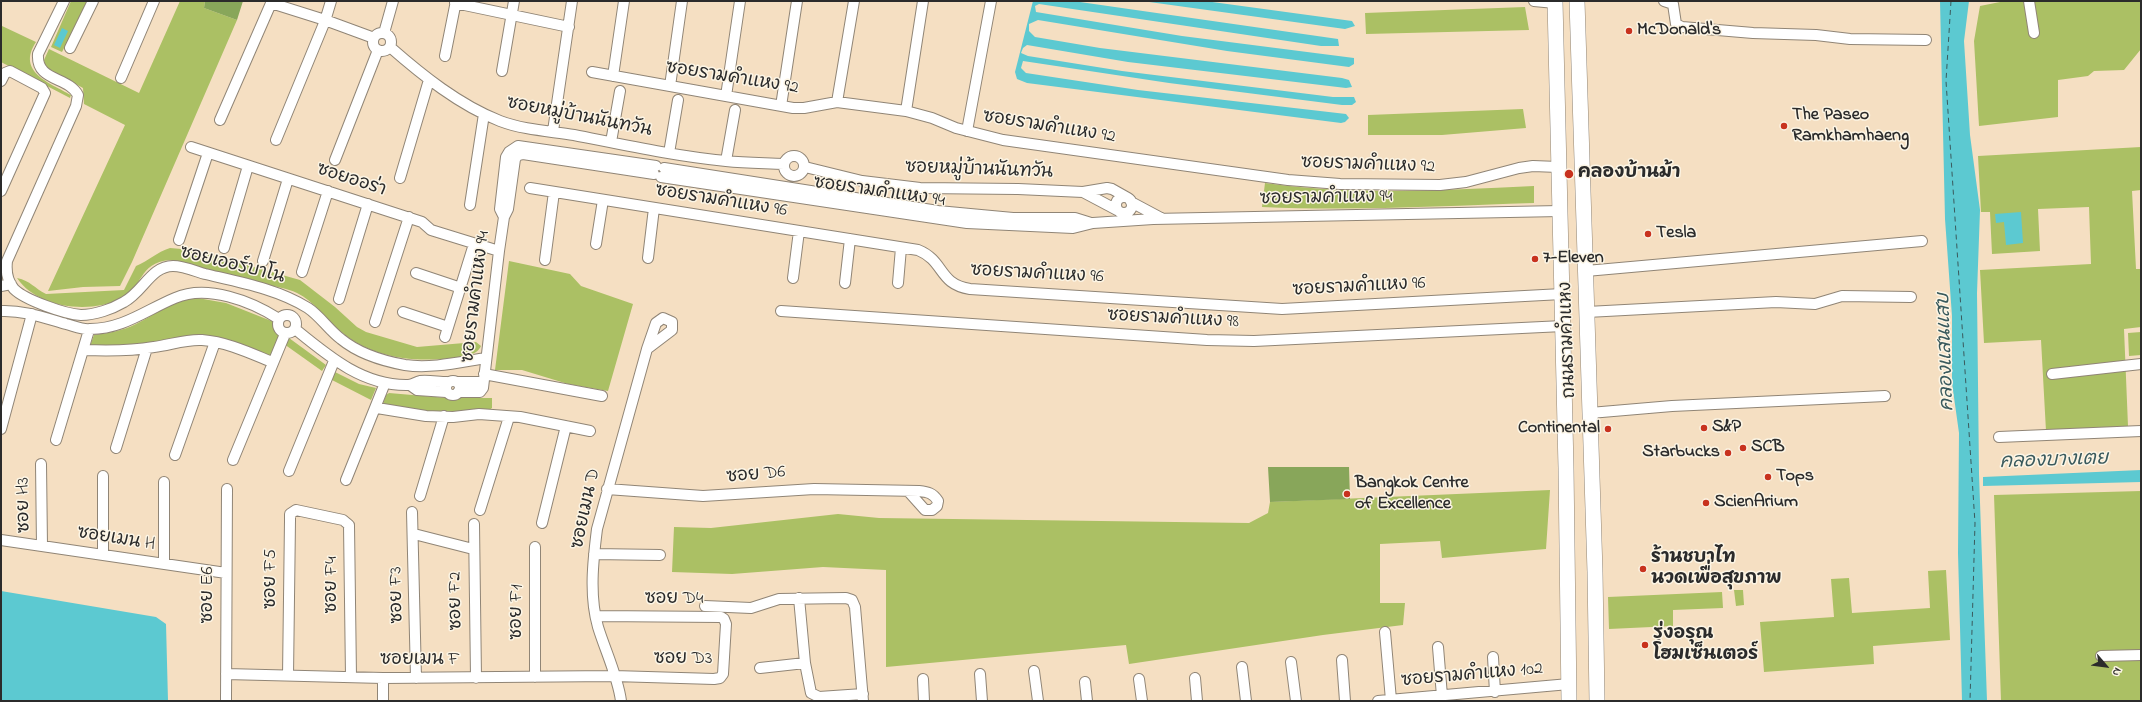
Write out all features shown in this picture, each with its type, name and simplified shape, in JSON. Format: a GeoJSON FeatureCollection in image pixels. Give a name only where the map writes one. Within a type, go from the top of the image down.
{"type":"FeatureCollection","features":[{"type":"Feature","properties":{"kind":"main road","name":"ถนนรามคำแหง"},"geometry":{"type":"LineString","coordinates":[[1577,1],[1586,271],[1597,701]]}},
{"type":"Feature","properties":{"kind":"main road","name":"ถนนรามคำแหง"},"geometry":{"type":"LineString","coordinates":[[1555,2],[1558,167],[1562,271],[1569,701]]}},
{"type":"Feature","properties":{"kind":"main road"},"geometry":{"type":"LineString","coordinates":[[1562,271],[1586,271]]}},
{"type":"Feature","properties":{"kind":"street"},"geometry":{"type":"LineString","coordinates":[[1,286],[11,284],[6,272],[7,261],[76,106],[78,96],[76,90],[42,71],[38,62],[38,54],[64,1]]}},
{"type":"Feature","properties":{"kind":"street"},"geometry":{"type":"LineString","coordinates":[[70,48],[93,1]]}},
{"type":"Feature","properties":{"kind":"street"},"geometry":{"type":"LineString","coordinates":[[121,78],[154,1]]}},
{"type":"Feature","properties":{"kind":"street"},"geometry":{"type":"LineString","coordinates":[[276,140],[325,20],[331,1]]}},
{"type":"Feature","properties":{"kind":"street"},"geometry":{"type":"LineString","coordinates":[[390,47],[383,51],[378,50],[373,43],[374,38],[378,34],[384,33],[394,1]]}},
{"type":"Feature","properties":{"kind":"street"},"geometry":{"type":"LineString","coordinates":[[502,71],[514,1]]}},
{"type":"Feature","properties":{"kind":"street"},"geometry":{"type":"LineString","coordinates":[[553,131],[572,1]]}},
{"type":"Feature","properties":{"kind":"street"},"geometry":{"type":"LineString","coordinates":[[613,76],[624,1]]}},
{"type":"Feature","properties":{"kind":"street"},"geometry":{"type":"LineString","coordinates":[[670,86],[682,1]]}},
{"type":"Feature","properties":{"kind":"street"},"geometry":{"type":"LineString","coordinates":[[726,96],[740,1]]}},
{"type":"Feature","properties":{"kind":"street"},"geometry":{"type":"LineString","coordinates":[[781,106],[797,1]]}},
{"type":"Feature","properties":{"kind":"street"},"geometry":{"type":"LineString","coordinates":[[837,102],[854,1]]}},
{"type":"Feature","properties":{"kind":"street"},"geometry":{"type":"LineString","coordinates":[[906,111],[923,1]]}},
{"type":"Feature","properties":{"kind":"street"},"geometry":{"type":"LineString","coordinates":[[968,131],[991,1]]}},
{"type":"Feature","properties":{"kind":"street"},"geometry":{"type":"LineString","coordinates":[[1534,1],[1555,2]]}},
{"type":"Feature","properties":{"kind":"street"},"geometry":{"type":"LineString","coordinates":[[1664,1],[1673,4],[1676,24],[1682,27],[1753,33],[1816,34],[1850,39],[1926,40]]}},
{"type":"Feature","properties":{"kind":"street"},"geometry":{"type":"LineString","coordinates":[[2029,1],[2034,33]]}},
{"type":"Feature","properties":{"kind":"street"},"geometry":{"type":"LineString","coordinates":[[220,120],[271,2],[374,38]]}},
{"type":"Feature","properties":{"kind":"street"},"geometry":{"type":"LineString","coordinates":[[445,56],[456,2],[569,27]]}},
{"type":"Feature","properties":{"kind":"street","name":"ซอยหมู่บ้านนันทวัน"},"geometry":{"type":"LineString","coordinates":[[384,33],[390,38],[390,47],[429,80],[484,114],[526,129],[553,131],[668,153],[726,161],[784,164],[788,158],[796,156],[803,159],[805,167],[862,180],[920,188],[1018,188],[1083,192],[1112,189],[1162,219]]}},
{"type":"Feature","properties":{"kind":"street"},"geometry":{"type":"LineString","coordinates":[[335,160],[378,50]]}},
{"type":"Feature","properties":{"kind":"street"},"geometry":{"type":"LineString","coordinates":[[1,81],[5,73],[10,71],[42,88],[45,93],[1,191]]}},
{"type":"Feature","properties":{"kind":"street","name":"ซอยรามคําแหง 92"},"geometry":{"type":"LineString","coordinates":[[592,72],[781,106],[804,108],[837,102],[906,111],[968,131],[1010,141],[1288,180],[1340,184],[1440,185],[1466,182],[1533,166],[1558,167]]}},
{"type":"Feature","properties":{"kind":"street"},"geometry":{"type":"LineString","coordinates":[[400,178],[429,80]]}},
{"type":"Feature","properties":{"kind":"street"},"geometry":{"type":"LineString","coordinates":[[611,142],[620,91]]}},
{"type":"Feature","properties":{"kind":"street"},"geometry":{"type":"LineString","coordinates":[[668,153],[678,100]]}},
{"type":"Feature","properties":{"kind":"street"},"geometry":{"type":"LineString","coordinates":[[726,161],[735,110]]}},
{"type":"Feature","properties":{"kind":"street"},"geometry":{"type":"LineString","coordinates":[[470,205],[484,114]]}},
{"type":"Feature","properties":{"kind":"street","name":"ซอยรามคําแหง 94"},"geometry":{"type":"LineString","coordinates":[[483,378],[504,217],[500,209],[506,157],[509,152],[518,146],[967,223],[1073,228],[1093,223],[1146,219],[1560,211]]}},
{"type":"Feature","properties":{"kind":"street","name":"ซอยออร่า"},"geometry":{"type":"LineString","coordinates":[[191,147],[409,217],[422,222],[431,230],[499,251]]}},
{"type":"Feature","properties":{"kind":"street"},"geometry":{"type":"LineString","coordinates":[[179,240],[208,153]]}},
{"type":"Feature","properties":{"kind":"street"},"geometry":{"type":"LineString","coordinates":[[784,164],[786,172],[793,176],[801,174],[805,167]]}},
{"type":"Feature","properties":{"kind":"street"},"geometry":{"type":"LineString","coordinates":[[224,248],[248,166]]}},
{"type":"Feature","properties":{"kind":"street"},"geometry":{"type":"LineString","coordinates":[[263,261],[288,179]]}},
{"type":"Feature","properties":{"kind":"street","name":"ซอยรามคําแหง 96"},"geometry":{"type":"LineString","coordinates":[[530,188],[850,239],[924,253],[932,259],[953,285],[970,289],[1118,297],[1246,308],[1282,309],[1562,294]]}},
{"type":"Feature","properties":{"kind":"street"},"geometry":{"type":"LineString","coordinates":[[302,272],[328,191]]}},
{"type":"Feature","properties":{"kind":"street"},"geometry":{"type":"LineString","coordinates":[[545,260],[554,192]]}},
{"type":"Feature","properties":{"kind":"street","name":"ซอยหมู่บ้านนันทวัน"},"geometry":{"type":"LineString","coordinates":[[1083,192],[1122,212],[1146,219]]}},
{"type":"Feature","properties":{"kind":"street"},"geometry":{"type":"LineString","coordinates":[[1122,197],[1129,200],[1131,209],[1122,212],[1117,201],[1122,197]]}},
{"type":"Feature","properties":{"kind":"street"},"geometry":{"type":"LineString","coordinates":[[596,244],[603,200]]}},
{"type":"Feature","properties":{"kind":"street"},"geometry":{"type":"LineString","coordinates":[[339,299],[368,204]]}},
{"type":"Feature","properties":{"kind":"street"},"geometry":{"type":"LineString","coordinates":[[648,258],[654,208]]}},
{"type":"Feature","properties":{"kind":"street"},"geometry":{"type":"LineString","coordinates":[[375,322],[409,217]]}},
{"type":"Feature","properties":{"kind":"street"},"geometry":{"type":"LineString","coordinates":[[793,278],[799,231]]}},
{"type":"Feature","properties":{"kind":"street"},"geometry":{"type":"LineString","coordinates":[[844,283],[850,239]]}},
{"type":"Feature","properties":{"kind":"street"},"geometry":{"type":"LineString","coordinates":[[1586,271],[1922,241]]}},
{"type":"Feature","properties":{"kind":"street"},"geometry":{"type":"LineString","coordinates":[[445,337],[474,244]]}},
{"type":"Feature","properties":{"kind":"street"},"geometry":{"type":"LineString","coordinates":[[898,284],[901,248]]}},
{"type":"Feature","properties":{"kind":"street","name":"ซอยเออร์บาโน"},"geometry":{"type":"LineString","coordinates":[[11,284],[22,295],[62,310],[82,315],[106,310],[125,302],[140,291],[157,270],[174,266],[232,280],[296,301],[310,309],[340,339],[358,350],[377,357],[406,365],[430,365],[486,358]]}},
{"type":"Feature","properties":{"kind":"street"},"geometry":{"type":"LineString","coordinates":[[416,273],[461,288]]}},
{"type":"Feature","properties":{"kind":"street"},"geometry":{"type":"LineString","coordinates":[[1,311],[32,314],[89,330],[113,327],[136,318],[176,297],[193,293],[214,294],[240,300],[279,319]]}},
{"type":"Feature","properties":{"kind":"street"},"geometry":{"type":"LineString","coordinates":[[1587,312],[1776,302],[1814,304],[1842,296],[1911,297]]}},
{"type":"Feature","properties":{"kind":"street","name":"ซอยรามคําแหง 98"},"geometry":{"type":"LineString","coordinates":[[781,311],[1207,340],[1254,341],[1563,326]]}},
{"type":"Feature","properties":{"kind":"street"},"geometry":{"type":"LineString","coordinates":[[403,312],[448,327]]}},
{"type":"Feature","properties":{"kind":"street"},"geometry":{"type":"LineString","coordinates":[[1,429],[32,314]]}},
{"type":"Feature","properties":{"kind":"street"},"geometry":{"type":"LineString","coordinates":[[284,315],[291,315],[296,320],[295,329],[291,333],[285,334],[278,328],[279,319],[284,315]]}},
{"type":"Feature","properties":{"kind":"street"},"geometry":{"type":"LineString","coordinates":[[295,329],[334,361],[366,378],[385,383],[410,385],[419,381],[447,387],[453,380],[458,387],[483,378],[602,396]]}},
{"type":"Feature","properties":{"kind":"street"},"geometry":{"type":"LineString","coordinates":[[56,440],[89,330]]}},
{"type":"Feature","properties":{"kind":"street"},"geometry":{"type":"LineString","coordinates":[[233,460],[272,362],[285,334]]}},
{"type":"Feature","properties":{"kind":"street"},"geometry":{"type":"LineString","coordinates":[[84,350],[125,351],[185,340],[202,340],[222,343],[272,362]]}},
{"type":"Feature","properties":{"kind":"street"},"geometry":{"type":"LineString","coordinates":[[174,455],[215,342]]}},
{"type":"Feature","properties":{"kind":"street"},"geometry":{"type":"LineString","coordinates":[[116,448],[147,348]]}},
{"type":"Feature","properties":{"kind":"street","name":"ซอยเมน D"},"geometry":{"type":"LineString","coordinates":[[621,701],[596,616],[593,585],[594,554],[597,529],[607,489],[647,349]]}},
{"type":"Feature","properties":{"kind":"street"},"geometry":{"type":"LineString","coordinates":[[289,471],[334,361]]}},
{"type":"Feature","properties":{"kind":"street"},"geometry":{"type":"LineString","coordinates":[[2052,374],[2141,364]]}},
{"type":"Feature","properties":{"kind":"street"},"geometry":{"type":"LineString","coordinates":[[346,480],[377,408],[385,383]]}},
{"type":"Feature","properties":{"kind":"street"},"geometry":{"type":"LineString","coordinates":[[1590,413],[1672,406],[1885,396]]}},
{"type":"Feature","properties":{"kind":"street"},"geometry":{"type":"LineString","coordinates":[[377,408],[406,414],[444,416],[479,414],[509,417],[590,431]]}},
{"type":"Feature","properties":{"kind":"street"},"geometry":{"type":"LineString","coordinates":[[420,496],[444,416]]}},
{"type":"Feature","properties":{"kind":"street"},"geometry":{"type":"LineString","coordinates":[[480,510],[509,417]]}},
{"type":"Feature","properties":{"kind":"street"},"geometry":{"type":"LineString","coordinates":[[542,523],[566,426]]}},
{"type":"Feature","properties":{"kind":"street"},"geometry":{"type":"LineString","coordinates":[[1999,437],[2141,431]]}},
{"type":"Feature","properties":{"kind":"street","name":"ซอย H3"},"geometry":{"type":"LineString","coordinates":[[41,464],[42,546]]}},
{"type":"Feature","properties":{"kind":"street"},"geometry":{"type":"LineString","coordinates":[[103,476],[103,555]]}},
{"type":"Feature","properties":{"kind":"street"},"geometry":{"type":"LineString","coordinates":[[164,482],[164,564]]}},
{"type":"Feature","properties":{"kind":"street","name":"ซอย E6"},"geometry":{"type":"LineString","coordinates":[[226,701],[227,489]]}},
{"type":"Feature","properties":{"kind":"street","name":"ซอย D6"},"geometry":{"type":"LineString","coordinates":[[607,489],[703,496],[814,489],[908,491]]}},
{"type":"Feature","properties":{"kind":"street","name":"ซอย F5"},"geometry":{"type":"LineString","coordinates":[[288,676],[290,514],[296,510],[320,515]]}},
{"type":"Feature","properties":{"kind":"street","name":"ซอย F3"},"geometry":{"type":"LineString","coordinates":[[412,512],[414,534],[416,678]]}},
{"type":"Feature","properties":{"kind":"street","name":"ซอย F4"},"geometry":{"type":"LineString","coordinates":[[320,515],[343,520],[349,525],[350,677]]}},
{"type":"Feature","properties":{"kind":"street","name":"ซอย F2"},"geometry":{"type":"LineString","coordinates":[[474,524],[473,549],[476,678]]}},
{"type":"Feature","properties":{"kind":"street"},"geometry":{"type":"LineString","coordinates":[[414,534],[473,549]]}},
{"type":"Feature","properties":{"kind":"street","name":"ซอยเมน H"},"geometry":{"type":"LineString","coordinates":[[1,540],[226,573]]}},
{"type":"Feature","properties":{"kind":"street","name":"ซอย F1"},"geometry":{"type":"LineString","coordinates":[[535,547],[535,677]]}},
{"type":"Feature","properties":{"kind":"street"},"geometry":{"type":"LineString","coordinates":[[594,554],[660,555]]}},
{"type":"Feature","properties":{"kind":"street"},"geometry":{"type":"LineString","coordinates":[[705,606],[751,608],[779,599],[799,598],[846,598],[852,600],[855,607],[863,698],[814,696],[810,688],[805,663],[799,598]]}},
{"type":"Feature","properties":{"kind":"street","name":"ซอย D4"},"geometry":{"type":"LineString","coordinates":[[596,616],[721,617],[724,619],[726,624],[725,646]]}},
{"type":"Feature","properties":{"kind":"street"},"geometry":{"type":"LineString","coordinates":[[1385,632],[1391,700]]}},
{"type":"Feature","properties":{"kind":"street","name":"ซอย D3"},"geometry":{"type":"LineString","coordinates":[[614,676],[720,678],[725,669],[725,646]]}},
{"type":"Feature","properties":{"kind":"street"},"geometry":{"type":"LineString","coordinates":[[1438,647],[1442,696]]}},
{"type":"Feature","properties":{"kind":"street"},"geometry":{"type":"LineString","coordinates":[[2101,656],[2141,655]]}},
{"type":"Feature","properties":{"kind":"street"},"geometry":{"type":"LineString","coordinates":[[1492,657],[1494,692]]}},
{"type":"Feature","properties":{"kind":"street"},"geometry":{"type":"LineString","coordinates":[[1342,660],[1345,701]]}},
{"type":"Feature","properties":{"kind":"street"},"geometry":{"type":"LineString","coordinates":[[1291,662],[1296,701]]}},
{"type":"Feature","properties":{"kind":"street"},"geometry":{"type":"LineString","coordinates":[[760,668],[805,663]]}},
{"type":"Feature","properties":{"kind":"street"},"geometry":{"type":"LineString","coordinates":[[1242,667],[1246,701]]}},
{"type":"Feature","properties":{"kind":"street"},"geometry":{"type":"LineString","coordinates":[[1034,671],[1038,701]]}},
{"type":"Feature","properties":{"kind":"street","name":"ซอยเมน F"},"geometry":{"type":"LineString","coordinates":[[226,674],[383,678],[614,676]]}},
{"type":"Feature","properties":{"kind":"street"},"geometry":{"type":"LineString","coordinates":[[980,674],[982,701]]}},
{"type":"Feature","properties":{"kind":"street"},"geometry":{"type":"LineString","coordinates":[[383,678],[383,701]]}},
{"type":"Feature","properties":{"kind":"street"},"geometry":{"type":"LineString","coordinates":[[1195,678],[1197,701]]}},
{"type":"Feature","properties":{"kind":"street"},"geometry":{"type":"LineString","coordinates":[[922,679],[924,701]]}},
{"type":"Feature","properties":{"kind":"street"},"geometry":{"type":"LineString","coordinates":[[1139,679],[1142,701]]}},
{"type":"Feature","properties":{"kind":"street"},"geometry":{"type":"LineString","coordinates":[[1085,682],[1087,701]]}},
{"type":"Feature","properties":{"kind":"street","name":"ซอยรามคําแหง 102"},"geometry":{"type":"LineString","coordinates":[[1378,701],[1494,692],[1569,684]]}},
{"type":"Feature","properties":{"kind":"green space"},"geometry":{"type":"Polygon","coordinates":[[[71,1],[88,1],[62,52],[51,47],[71,1]]]}},
{"type":"Feature","properties":{"kind":"green space"},"geometry":{"type":"Polygon","coordinates":[[[180,1],[205,1],[204,8],[237,20],[132,262],[120,286],[83,287],[48,291],[125,125],[84,104],[83,88],[45,67],[44,60],[49,49],[139,93],[180,1]]]}},
{"type":"Feature","properties":{"kind":"green space"},"geometry":{"type":"Polygon","coordinates":[[[205,1],[243,1],[237,20],[204,8],[205,1]]]}},
{"type":"Feature","properties":{"kind":"green space"},"geometry":{"type":"Polygon","coordinates":[[[2005,1],[2141,1],[2141,49],[2124,70],[2094,71],[2088,76],[2058,80],[2058,117],[1979,126],[1974,41],[1980,6],[2005,1]]]}},
{"type":"Feature","properties":{"kind":"green space"},"geometry":{"type":"Polygon","coordinates":[[[1525,7],[1529,30],[1366,34],[1365,13],[1525,7]]]}},
{"type":"Feature","properties":{"kind":"green space"},"geometry":{"type":"Polygon","coordinates":[[[2,26],[36,42],[31,52],[30,61],[33,69],[45,81],[71,95],[70,98],[1,62],[2,26]]]}},
{"type":"Feature","properties":{"kind":"green space"},"geometry":{"type":"Polygon","coordinates":[[[1523,109],[1526,128],[1442,135],[1368,135],[1368,115],[1523,109]]]}},
{"type":"Feature","properties":{"kind":"green space"},"geometry":{"type":"Polygon","coordinates":[[[2141,147],[2141,190],[2132,191],[2136,269],[2141,269],[2141,327],[2124,329],[2128,426],[2046,431],[2041,340],[1984,343],[1980,270],[2091,264],[2089,207],[2038,209],[2040,251],[1992,254],[1990,212],[1981,212],[1978,156],[2141,147]]]}},
{"type":"Feature","properties":{"kind":"green space"},"geometry":{"type":"Polygon","coordinates":[[[1265,183],[1332,190],[1366,191],[1534,186],[1534,203],[1364,208],[1262,207],[1265,183]]]}},
{"type":"Feature","properties":{"kind":"green space"},"geometry":{"type":"Polygon","coordinates":[[[170,248],[193,250],[300,280],[335,307],[357,327],[366,332],[417,347],[476,342],[481,346],[472,354],[456,358],[422,360],[391,356],[363,346],[350,338],[338,329],[308,300],[293,291],[170,260],[159,262],[146,270],[134,288],[120,299],[107,304],[94,306],[79,307],[50,302],[37,296],[26,288],[17,278],[22,279],[46,294],[124,290],[136,266],[170,248]]]}},
{"type":"Feature","properties":{"kind":"green space"},"geometry":{"type":"Polygon","coordinates":[[[509,261],[570,274],[581,286],[633,304],[608,391],[568,384],[522,370],[495,370],[509,261]]]}},
{"type":"Feature","properties":{"kind":"green space"},"geometry":{"type":"Polygon","coordinates":[[[192,297],[226,303],[274,322],[280,339],[270,357],[232,341],[190,336],[144,344],[90,346],[94,335],[126,328],[169,306],[192,297]]]}},
{"type":"Feature","properties":{"kind":"green space"},"geometry":{"type":"Polygon","coordinates":[[[2141,332],[2141,355],[2129,356],[2128,333],[2141,332]]]}},
{"type":"Feature","properties":{"kind":"green space"},"geometry":{"type":"Polygon","coordinates":[[[289,338],[326,365],[322,371],[284,344],[289,338]]]}},
{"type":"Feature","properties":{"kind":"green space"},"geometry":{"type":"Polygon","coordinates":[[[335,372],[359,384],[376,388],[371,400],[332,380],[335,372]]]}},
{"type":"Feature","properties":{"kind":"green space"},"geometry":{"type":"Polygon","coordinates":[[[389,393],[447,398],[492,398],[492,408],[488,411],[422,413],[388,407],[383,404],[386,395],[389,393]]]}},
{"type":"Feature","properties":{"kind":"green space"},"geometry":{"type":"Polygon","coordinates":[[[1268,467],[1349,467],[1350,499],[1270,502],[1268,467]]]}},
{"type":"Feature","properties":{"kind":"green space"},"geometry":{"type":"Polygon","coordinates":[[[1550,490],[1546,549],[1442,558],[1440,541],[1380,544],[1380,603],[1405,603],[1403,625],[1323,635],[1129,664],[1126,645],[886,667],[886,570],[823,567],[732,574],[672,572],[674,527],[711,528],[838,514],[879,518],[1249,523],[1268,513],[1270,502],[1550,490]]]}},
{"type":"Feature","properties":{"kind":"green space"},"geometry":{"type":"Polygon","coordinates":[[[2141,491],[2141,701],[2001,701],[1994,495],[2141,491]]]}},
{"type":"Feature","properties":{"kind":"green space"},"geometry":{"type":"Polygon","coordinates":[[[1946,570],[1950,640],[1873,646],[1874,664],[1764,672],[1760,622],[1834,617],[1831,579],[1849,578],[1852,613],[1930,608],[1928,571],[1946,570]]]}},
{"type":"Feature","properties":{"kind":"green space"},"geometry":{"type":"Polygon","coordinates":[[[1734,590],[1743,590],[1744,605],[1736,606],[1734,590]]]}},
{"type":"Feature","properties":{"kind":"green space"},"geometry":{"type":"Polygon","coordinates":[[[1722,592],[1723,608],[1673,610],[1673,626],[1609,629],[1608,597],[1722,592]]]}},
{"type":"Feature","properties":{"kind":"water"},"geometry":{"type":"Polygon","coordinates":[[[1033,1],[1073,1],[1338,39],[1339,46],[1321,46],[1039,4],[1035,6],[1036,12],[1182,36],[1354,58],[1354,64],[1349,67],[1227,51],[1038,20],[1029,24],[1029,31],[1035,37],[1100,48],[1342,78],[1349,80],[1352,87],[1346,88],[1128,62],[1027,45],[1023,48],[1021,53],[1028,56],[1122,71],[1333,97],[1354,97],[1356,102],[1352,105],[1342,105],[1169,83],[1023,61],[1021,68],[1026,73],[1138,90],[1346,114],[1349,118],[1345,122],[1341,123],[1027,83],[1017,79],[1015,72],[1033,1]]]}},
{"type":"Feature","properties":{"kind":"water"},"geometry":{"type":"Polygon","coordinates":[[[1142,1],[1205,1],[1352,21],[1355,26],[1345,29],[1142,1]]]}},
{"type":"Feature","properties":{"kind":"water"},"geometry":{"type":"Polygon","coordinates":[[[1940,1],[1969,1],[1964,41],[1970,135],[1980,210],[1977,293],[1979,474],[1987,701],[1962,701],[1958,553],[1959,433],[1952,383],[1952,316],[1945,219],[1940,1]]]}},
{"type":"Feature","properties":{"kind":"water"},"geometry":{"type":"Polygon","coordinates":[[[62,28],[68,31],[60,48],[54,45],[62,28]]]}},
{"type":"Feature","properties":{"kind":"water"},"geometry":{"type":"Polygon","coordinates":[[[2021,212],[2023,243],[2006,245],[2004,222],[1996,223],[1995,214],[2021,212]]]}},
{"type":"Feature","properties":{"kind":"water"},"geometry":{"type":"Polygon","coordinates":[[[2141,470],[2141,482],[1983,486],[1983,477],[2141,470]]]}},
{"type":"Feature","properties":{"kind":"water"},"geometry":{"type":"Polygon","coordinates":[[[1,591],[156,617],[166,624],[168,701],[1,701],[1,591]]]}},
{"type":"Feature","properties":{"kind":"ferry route"},"geometry":{"type":"LineString","coordinates":[[1951,1],[1946,81],[1975,523],[1970,701]]}},
{"type":"Feature","properties":{"kind":"place","name":"McDonald's"},"geometry":{"type":"Point","coordinates":[1629,31]}},
{"type":"Feature","properties":{"kind":"place","name":"The Paseo Ramkhamhaeng"},"geometry":{"type":"Point","coordinates":[1784,126]}},
{"type":"Feature","properties":{"kind":"place","name":"คลองบ้านม้า"},"geometry":{"type":"Point","coordinates":[1569,174]}},
{"type":"Feature","properties":{"kind":"place","name":"Tesla"},"geometry":{"type":"Point","coordinates":[1648,234]}},
{"type":"Feature","properties":{"kind":"place","name":"7-Eleven"},"geometry":{"type":"Point","coordinates":[1535,259]}},
{"type":"Feature","properties":{"kind":"place","name":"S&P"},"geometry":{"type":"Point","coordinates":[1704,428]}},
{"type":"Feature","properties":{"kind":"place","name":"Continental"},"geometry":{"type":"Point","coordinates":[1608,429]}},
{"type":"Feature","properties":{"kind":"place","name":"SCB"},"geometry":{"type":"Point","coordinates":[1743,448]}},
{"type":"Feature","properties":{"kind":"place","name":"Starbucks"},"geometry":{"type":"Point","coordinates":[1728,453]}},
{"type":"Feature","properties":{"kind":"place","name":"Tops"},"geometry":{"type":"Point","coordinates":[1768,477]}},
{"type":"Feature","properties":{"kind":"place","name":"Bangkok Centre of Excellence"},"geometry":{"type":"Point","coordinates":[1347,494]}},
{"type":"Feature","properties":{"kind":"place","name":"ScienArium"},"geometry":{"type":"Point","coordinates":[1706,503]}},
{"type":"Feature","properties":{"kind":"place","name":"ร้านชบาไท นวดเพื่อสุขภาพ"},"geometry":{"type":"Point","coordinates":[1643,569]}},
{"type":"Feature","properties":{"kind":"place","name":"รุ่งอรุณ โฮมเซ็นเตอร์"},"geometry":{"type":"Point","coordinates":[1645,645]}},
{"type":"Feature","properties":{"kind":"water label","name":"คลองแสนแสบ"},"geometry":{"type":"Point","coordinates":[1947,352]}},
{"type":"Feature","properties":{"kind":"water label","name":"คลองบางเตย"},"geometry":{"type":"Point","coordinates":[2054,462]}}]}
